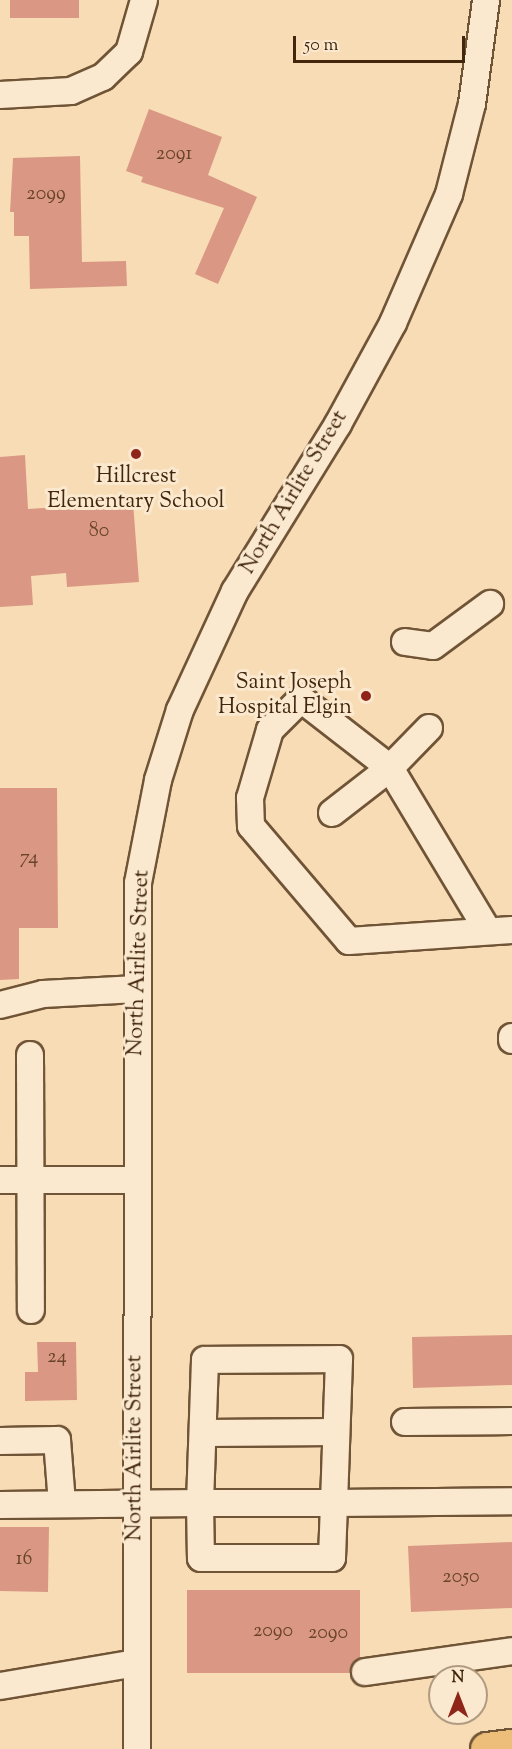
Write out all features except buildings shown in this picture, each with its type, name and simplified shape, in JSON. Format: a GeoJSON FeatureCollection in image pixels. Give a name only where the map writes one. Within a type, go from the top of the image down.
{"type":"FeatureCollection","features":[{"type":"Feature","properties":{"kind":"main road"},"geometry":{"type":"LineString","coordinates":[[487,1749],[512,1746]]}},
{"type":"Feature","properties":{"kind":"street"},"geometry":{"type":"LineString","coordinates":[[0,95],[62,92],[103,77],[129,52],[144,0]]}},
{"type":"Feature","properties":{"kind":"street","name":"North Airlite Street"},"geometry":{"type":"LineString","coordinates":[[137,1749],[138,883],[158,780],[180,710],[235,591],[338,424],[393,323],[449,194],[472,104],[486,0]]}},
{"type":"Feature","properties":{"kind":"street"},"geometry":{"type":"LineString","coordinates":[[405,642],[433,646],[490,604]]}},
{"type":"Feature","properties":{"kind":"street"},"geometry":{"type":"LineString","coordinates":[[301,699],[390,768],[500,930],[349,941],[251,826],[250,798],[270,730],[301,699]]}},
{"type":"Feature","properties":{"kind":"street"},"geometry":{"type":"LineString","coordinates":[[332,813],[390,768],[429,728]]}},
{"type":"Feature","properties":{"kind":"street"},"geometry":{"type":"LineString","coordinates":[[0,1005],[43,994],[137,989]]}},
{"type":"Feature","properties":{"kind":"street"},"geometry":{"type":"LineString","coordinates":[[30,1055],[31,1310]]}},
{"type":"Feature","properties":{"kind":"street"},"geometry":{"type":"LineString","coordinates":[[0,1180],[136,1180]]}},
{"type":"Feature","properties":{"kind":"street"},"geometry":{"type":"LineString","coordinates":[[339,1359],[336,1432],[332,1558],[201,1558],[200,1503],[205,1360],[339,1359]]}},
{"type":"Feature","properties":{"kind":"street"},"geometry":{"type":"LineString","coordinates":[[405,1422],[512,1421]]}},
{"type":"Feature","properties":{"kind":"street"},"geometry":{"type":"LineString","coordinates":[[204,1433],[336,1432]]}},
{"type":"Feature","properties":{"kind":"street"},"geometry":{"type":"LineString","coordinates":[[0,1441],[57,1440],[62,1504]]}},
{"type":"Feature","properties":{"kind":"street"},"geometry":{"type":"LineString","coordinates":[[0,1505],[512,1501]]}},
{"type":"Feature","properties":{"kind":"street"},"geometry":{"type":"LineString","coordinates":[[365,1672],[512,1651]]}},
{"type":"Feature","properties":{"kind":"street"},"geometry":{"type":"LineString","coordinates":[[0,1686],[136,1662]]}},
{"type":"Feature","properties":{"kind":"place","name":"Hillcrest Elementary School"},"geometry":{"type":"Point","coordinates":[136,454]}},
{"type":"Feature","properties":{"kind":"place","name":"Saint Joseph Hospital Elgin"},"geometry":{"type":"Point","coordinates":[366,696]}}]}
